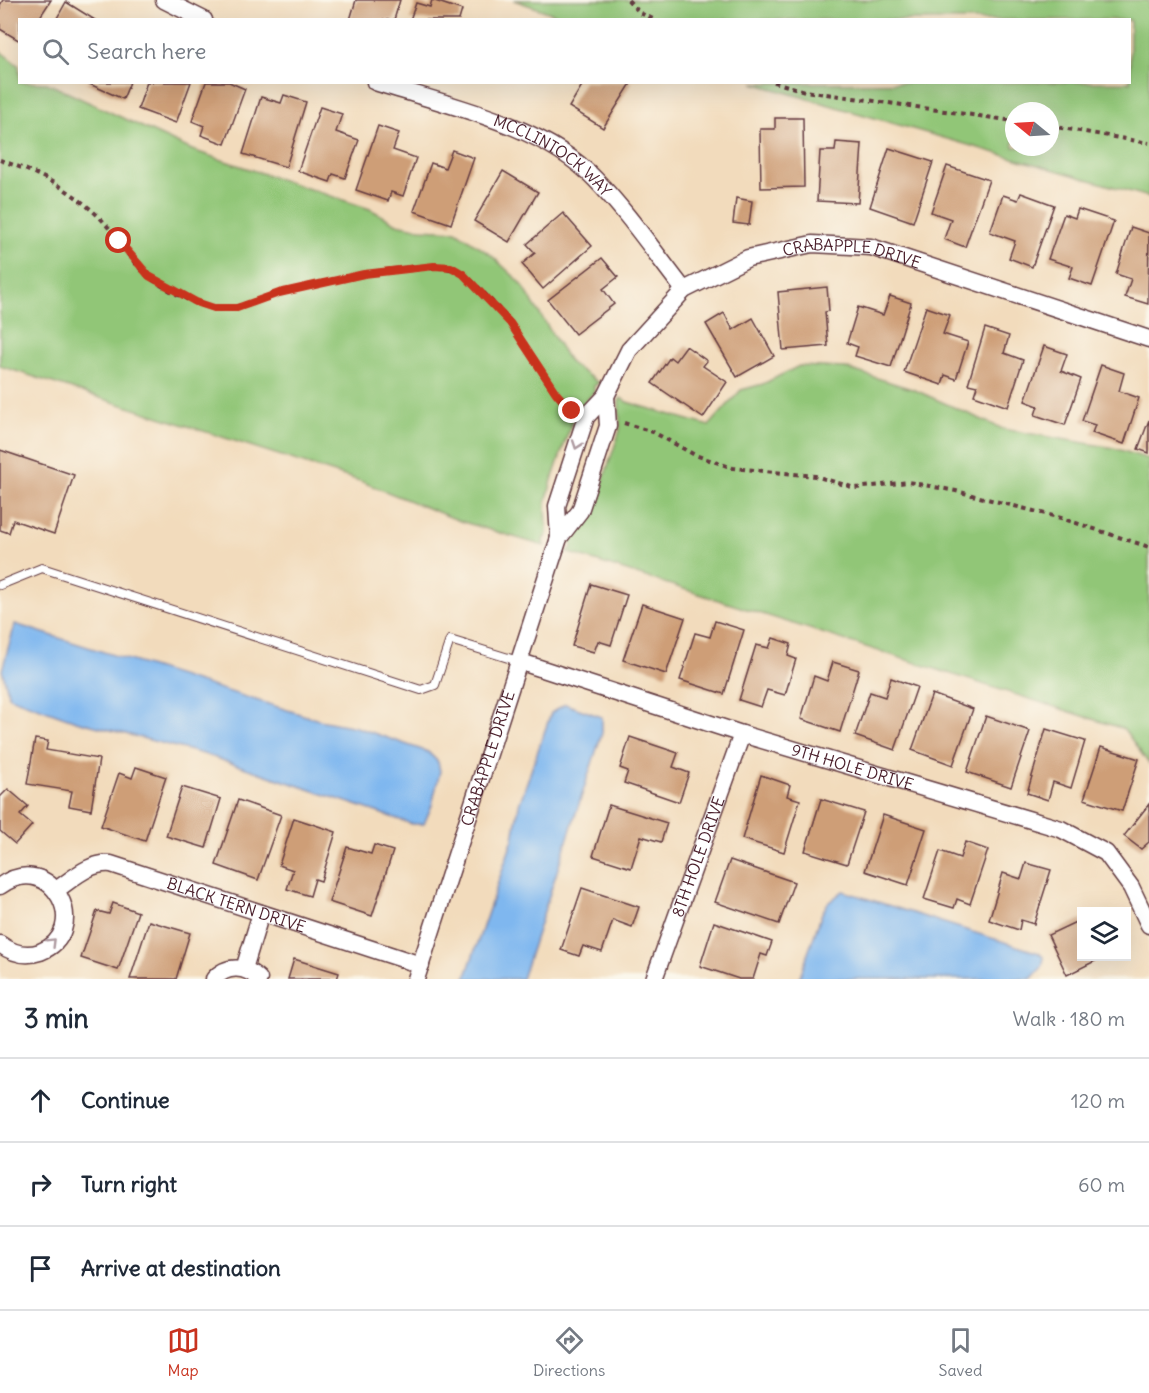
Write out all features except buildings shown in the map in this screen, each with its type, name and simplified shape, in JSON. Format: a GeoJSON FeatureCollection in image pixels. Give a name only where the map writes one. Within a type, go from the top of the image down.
{"type":"FeatureCollection","features":[{"type":"Feature","properties":{"kind":"street"},"geometry":{"type":"LineString","coordinates":[[164,0],[200,18]]}},
{"type":"Feature","properties":{"kind":"street","name":"MCCLINTOCK WAY"},"geometry":{"type":"LineString","coordinates":[[381,84],[512,126],[560,151],[595,178],[684,290]]}},
{"type":"Feature","properties":{"kind":"street","name":"CRABAPPLE DRIVE"},"geometry":{"type":"LineString","coordinates":[[559,538],[557,506],[586,417],[606,396],[629,350],[684,290],[748,258],[812,244],[871,247],[1149,339]]}},
{"type":"Feature","properties":{"kind":"street","name":"CRABAPPLE DRIVE"},"geometry":{"type":"LineString","coordinates":[[418,972],[559,538],[580,510],[608,426],[606,396]]}},
{"type":"Feature","properties":{"kind":"street","name":"9TH HOLE DRIVE"},"geometry":{"type":"LineString","coordinates":[[518,661],[742,734],[1061,830],[1106,853],[1131,887],[1149,925]]}},
{"type":"Feature","properties":{"kind":"street","name":"8TH HOLE DRIVE"},"geometry":{"type":"LineString","coordinates":[[654,979],[742,734]]}},
{"type":"Feature","properties":{"kind":"street","name":"BLACK TERN DRIVE"},"geometry":{"type":"LineString","coordinates":[[56,890],[91,866],[100,863],[111,864],[261,913],[418,972]]}},
{"type":"Feature","properties":{"kind":"street"},"geometry":{"type":"LineString","coordinates":[[0,886],[11,879],[23,876],[36,877],[56,890],[63,902],[65,916],[63,929],[46,949],[33,954],[20,954],[0,944]]}},
{"type":"Feature","properties":{"kind":"street"},"geometry":{"type":"LineString","coordinates":[[244,969],[261,913]]}},
{"type":"Feature","properties":{"kind":"street"},"geometry":{"type":"LineString","coordinates":[[214,979],[225,970],[244,969],[259,979]]}},
{"type":"Feature","properties":{"kind":"lane"},"geometry":{"type":"LineString","coordinates":[[0,585],[42,568],[421,690],[435,685],[450,640],[518,661]]}},
{"type":"Feature","properties":{"kind":"path"},"geometry":{"type":"LineString","coordinates":[[628,0],[640,13],[651,18]]}},
{"type":"Feature","properties":{"kind":"path"},"geometry":{"type":"LineString","coordinates":[[781,84],[805,91],[1005,120]]}},
{"type":"Feature","properties":{"kind":"path"},"geometry":{"type":"LineString","coordinates":[[1059,128],[1149,143]]}},
{"type":"Feature","properties":{"kind":"path"},"geometry":{"type":"LineString","coordinates":[[0,160],[52,180],[70,192],[110,228],[149,276],[207,307],[237,308],[279,293],[364,274],[434,266],[451,267],[463,274],[510,323],[556,393],[572,411],[580,413]]}},
{"type":"Feature","properties":{"kind":"path"},"geometry":{"type":"LineString","coordinates":[[618,421],[653,432],[695,455],[733,468],[815,476],[855,488],[908,483],[956,491],[1062,518],[1149,547]]}},
{"type":"Feature","properties":{"kind":"green space"},"geometry":{"type":"Polygon","coordinates":[[[514,0],[1149,0],[1149,197],[1007,156],[1059,156],[1059,102],[1005,102],[1005,156],[756,84],[1131,84],[1131,18],[565,18],[514,0]]]}},
{"type":"Feature","properties":{"kind":"green space"},"geometry":{"type":"Polygon","coordinates":[[[0,51],[18,65],[18,84],[49,84],[192,150],[370,209],[397,224],[421,229],[456,231],[491,255],[521,283],[570,363],[599,383],[594,386],[594,392],[575,413],[552,480],[546,503],[547,534],[543,540],[544,546],[460,521],[360,481],[0,366],[0,51]]]}},
{"type":"Feature","properties":{"kind":"green space"},"geometry":{"type":"Polygon","coordinates":[[[799,366],[845,368],[915,390],[1003,429],[1114,448],[1149,459],[1149,764],[1124,729],[567,552],[572,548],[571,542],[592,514],[620,430],[619,401],[621,398],[627,402],[709,426],[741,390],[763,384],[799,366]]]}},
{"type":"Feature","properties":{"kind":"water"},"geometry":{"type":"Polygon","coordinates":[[[15,624],[319,720],[356,727],[428,752],[438,762],[440,771],[432,805],[424,824],[412,824],[207,755],[76,721],[9,697],[2,670],[15,624]]]}},
{"type":"Feature","properties":{"kind":"water"},"geometry":{"type":"Polygon","coordinates":[[[565,704],[602,717],[602,733],[522,979],[465,979],[513,839],[519,805],[551,713],[565,704]]]}},
{"type":"Feature","properties":{"kind":"water"},"geometry":{"type":"Polygon","coordinates":[[[843,891],[1039,953],[1044,958],[1042,967],[1031,979],[799,979],[822,913],[828,903],[843,891]]]}},
{"type":"Feature","properties":{"kind":"route"},"geometry":{"type":"LineString","coordinates":[[119,241],[149,276],[207,307],[224,309],[237,308],[279,293],[364,274],[434,266],[451,267],[463,274],[510,323],[536,365],[572,411]]}}]}
